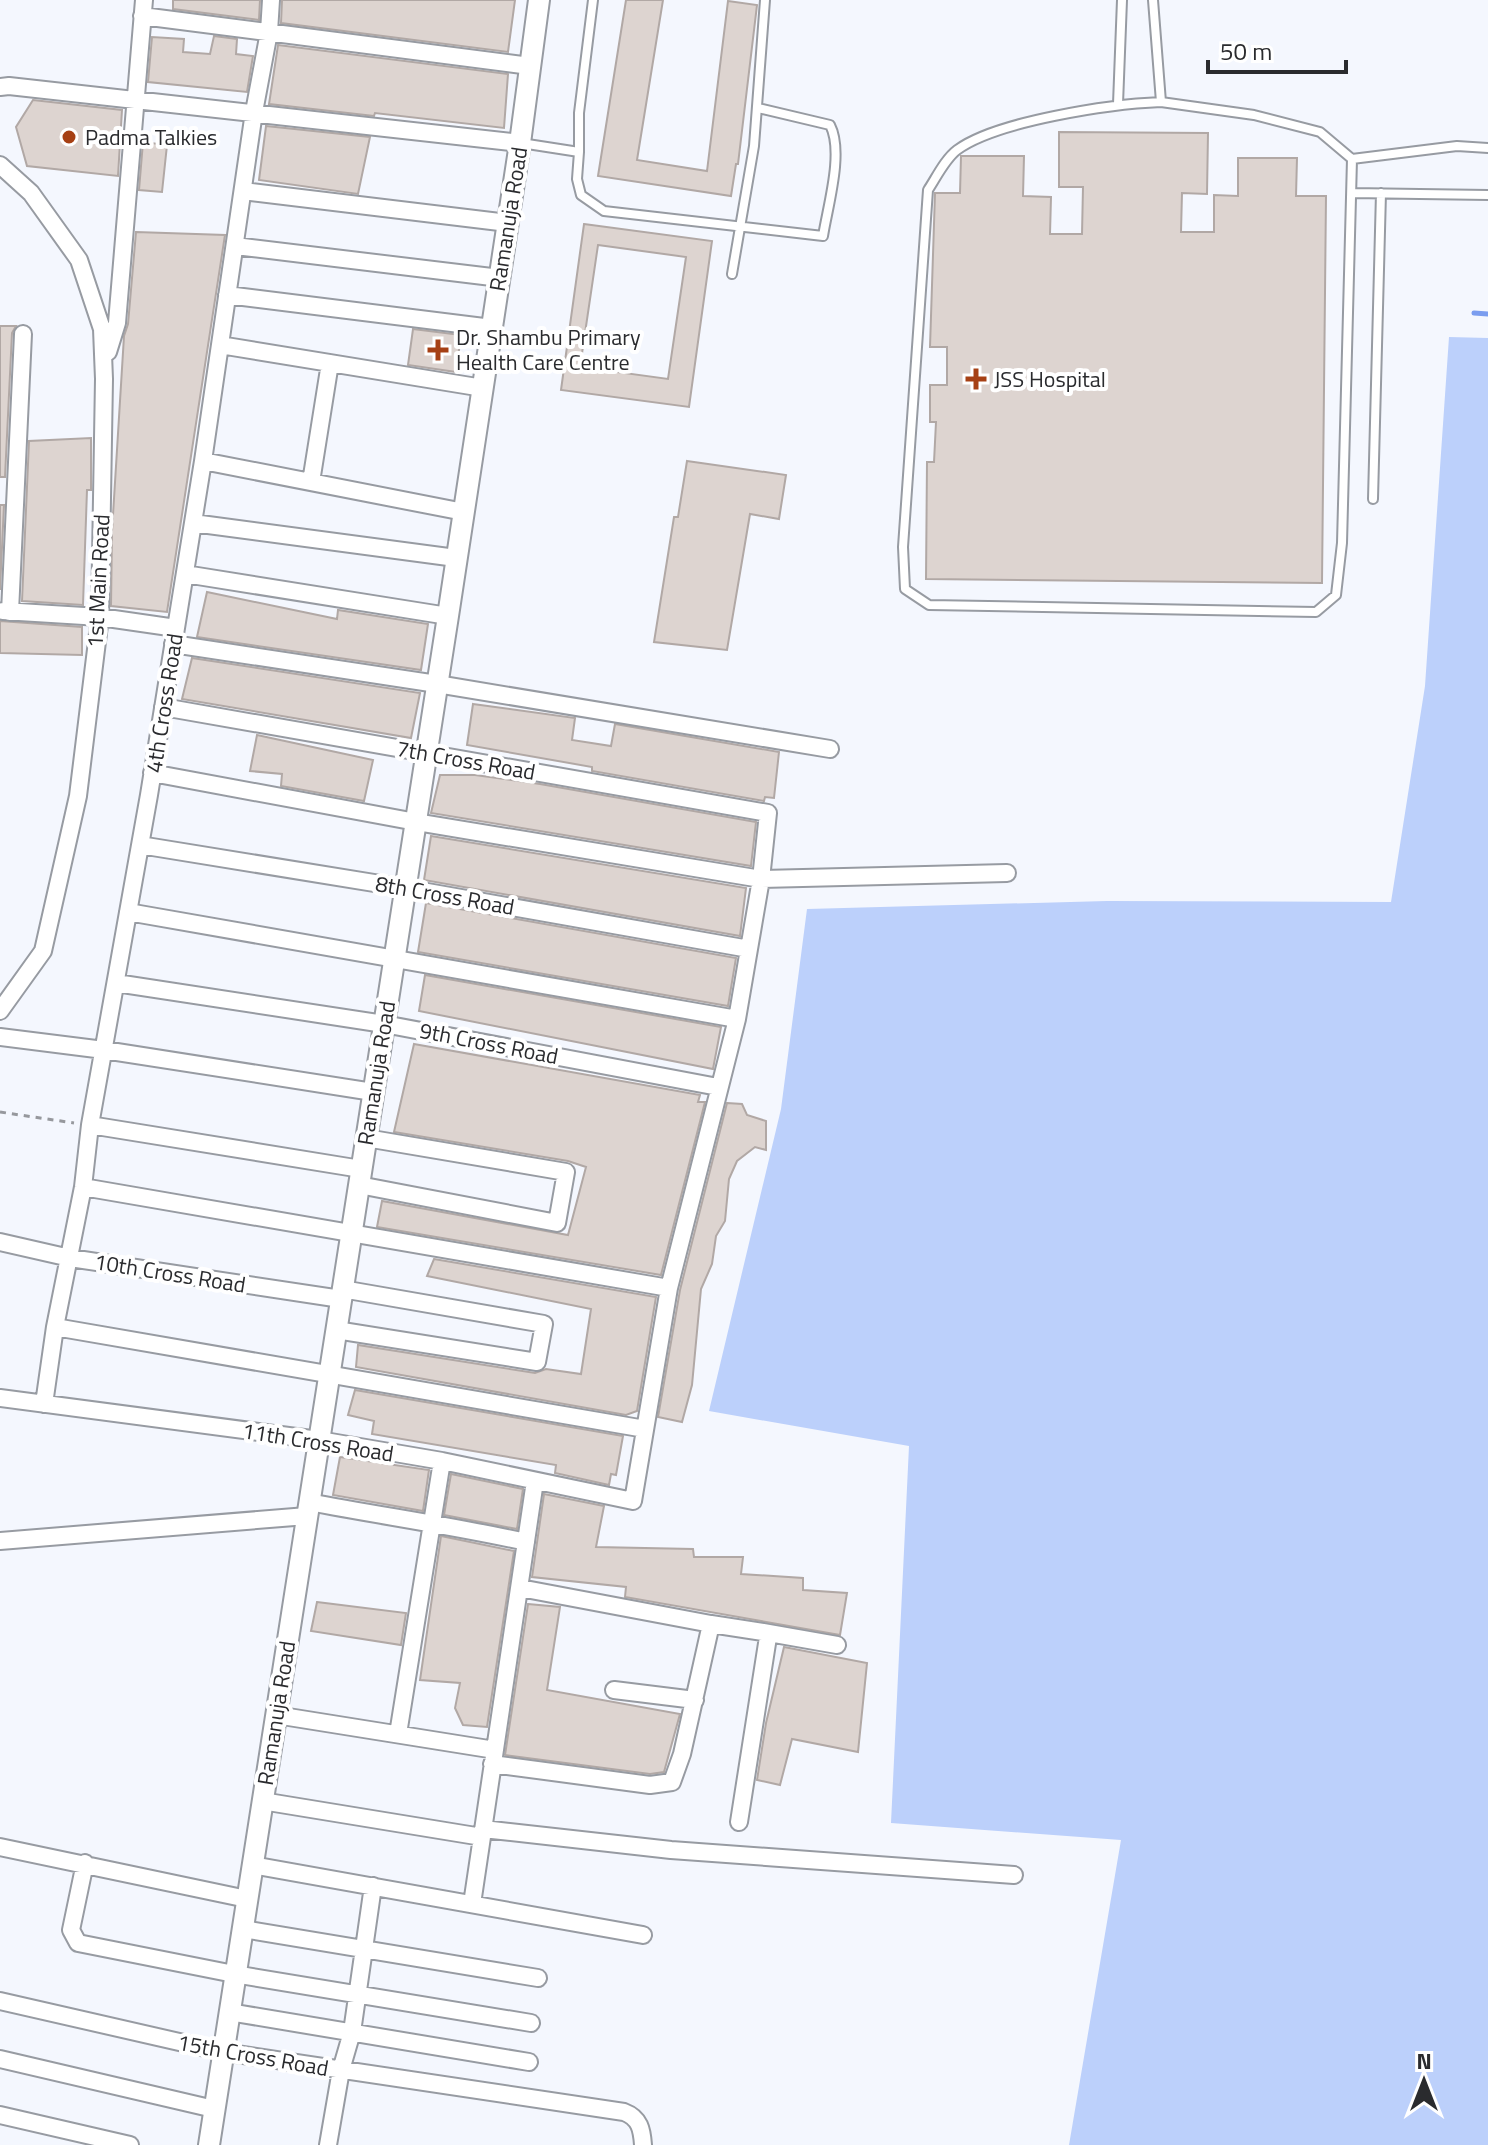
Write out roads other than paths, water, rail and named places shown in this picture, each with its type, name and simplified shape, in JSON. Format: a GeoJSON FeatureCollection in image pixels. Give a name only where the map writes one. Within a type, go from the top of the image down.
{"type":"FeatureCollection","features":[{"type":"Feature","properties":{"kind":"street","name":"4th Cross Road"},"geometry":{"type":"LineString","coordinates":[[44,1404],[175,636],[254,112],[269,32],[271,0]]}},
{"type":"Feature","properties":{"kind":"street","name":"Ramanuja Road"},"geometry":{"type":"LineString","coordinates":[[209,2145],[500,278],[539,0]]}},
{"type":"Feature","properties":{"kind":"street"},"geometry":{"type":"LineString","coordinates":[[103,365],[117,323],[143,8],[269,32],[530,66]]}},
{"type":"Feature","properties":{"kind":"street"},"geometry":{"type":"LineString","coordinates":[[0,87],[134,99],[520,143]]}},
{"type":"Feature","properties":{"kind":"street","name":"1st Main Road"},"geometry":{"type":"LineString","coordinates":[[0,165],[31,193],[79,260],[102,329],[103,365],[100,617],[78,796],[43,951],[0,1011]]}},
{"type":"Feature","properties":{"kind":"street"},"geometry":{"type":"LineString","coordinates":[[243,191],[508,223]]}},
{"type":"Feature","properties":{"kind":"street"},"geometry":{"type":"LineString","coordinates":[[235,246],[500,278]]}},
{"type":"Feature","properties":{"kind":"street"},"geometry":{"type":"LineString","coordinates":[[227,295],[492,328]]}},
{"type":"Feature","properties":{"kind":"street"},"geometry":{"type":"LineString","coordinates":[[23,334],[5,611],[100,617],[175,636],[437,684],[830,749]]}},
{"type":"Feature","properties":{"kind":"street"},"geometry":{"type":"LineString","coordinates":[[220,345],[483,388]]}},
{"type":"Feature","properties":{"kind":"street"},"geometry":{"type":"LineString","coordinates":[[311,482],[330,363]]}},
{"type":"Feature","properties":{"kind":"street"},"geometry":{"type":"LineString","coordinates":[[203,461],[464,512]]}},
{"type":"Feature","properties":{"kind":"street"},"geometry":{"type":"LineString","coordinates":[[193,523],[456,558]]}},
{"type":"Feature","properties":{"kind":"street"},"geometry":{"type":"LineString","coordinates":[[185,574],[448,616]]}},
{"type":"Feature","properties":{"kind":"street","name":"7th Cross Road"},"geometry":{"type":"LineString","coordinates":[[163,707],[768,813],[761,879]]}},
{"type":"Feature","properties":{"kind":"street"},"geometry":{"type":"LineString","coordinates":[[152,773],[416,822],[761,879],[1007,873]]}},
{"type":"Feature","properties":{"kind":"street","name":"8th Cross Road"},"geometry":{"type":"LineString","coordinates":[[140,845],[749,949]]}},
{"type":"Feature","properties":{"kind":"street"},"geometry":{"type":"LineString","coordinates":[[55,1327],[645,1429],[669,1288],[737,1019],[761,879]]}},
{"type":"Feature","properties":{"kind":"street"},"geometry":{"type":"LineString","coordinates":[[128,912],[737,1019]]}},
{"type":"Feature","properties":{"kind":"street","name":"9th Cross Road"},"geometry":{"type":"LineString","coordinates":[[116,983],[384,1024],[718,1087]]}},
{"type":"Feature","properties":{"kind":"street"},"geometry":{"type":"LineString","coordinates":[[0,1037],[373,1092]]}},
{"type":"Feature","properties":{"kind":"street"},"geometry":{"type":"LineString","coordinates":[[90,1125],[360,1177],[557,1223],[566,1172],[366,1138]]}},
{"type":"Feature","properties":{"kind":"street"},"geometry":{"type":"LineString","coordinates":[[83,1187],[669,1288]]}},
{"type":"Feature","properties":{"kind":"street","name":"10th Cross Road"},"geometry":{"type":"LineString","coordinates":[[0,1242],[70,1258],[544,1324],[537,1362],[336,1330]]}},
{"type":"Feature","properties":{"kind":"street","name":"11th Cross Road"},"geometry":{"type":"LineString","coordinates":[[0,1398],[319,1440],[442,1461],[633,1501],[645,1429]]}},
{"type":"Feature","properties":{"kind":"street"},"geometry":{"type":"LineString","coordinates":[[398,1734],[442,1461]]}},
{"type":"Feature","properties":{"kind":"street"},"geometry":{"type":"LineString","coordinates":[[472,1904],[535,1481]]}},
{"type":"Feature","properties":{"kind":"street"},"geometry":{"type":"LineString","coordinates":[[0,1541],[308,1509],[452,1526],[526,1542]]}},
{"type":"Feature","properties":{"kind":"street"},"geometry":{"type":"LineString","coordinates":[[520,1588],[837,1645]]}},
{"type":"Feature","properties":{"kind":"street"},"geometry":{"type":"LineString","coordinates":[[276,1715],[398,1734],[494,1757],[650,1785],[672,1782],[682,1754],[711,1624]]}},
{"type":"Feature","properties":{"kind":"street"},"geometry":{"type":"LineString","coordinates":[[739,1822],[768,1637],[763,1632]]}},
{"type":"Feature","properties":{"kind":"street"},"geometry":{"type":"LineString","coordinates":[[614,1690],[695,1700]]}},
{"type":"Feature","properties":{"kind":"street"},"geometry":{"type":"LineString","coordinates":[[262,1801],[483,1833],[1014,1875]]}},
{"type":"Feature","properties":{"kind":"street"},"geometry":{"type":"LineString","coordinates":[[0,1847],[247,1899]]}},
{"type":"Feature","properties":{"kind":"street"},"geometry":{"type":"LineString","coordinates":[[85,1863],[71,1930],[78,1943],[234,1974],[531,2023]]}},
{"type":"Feature","properties":{"kind":"street"},"geometry":{"type":"LineString","coordinates":[[252,1865],[643,1935]]}},
{"type":"Feature","properties":{"kind":"street"},"geometry":{"type":"LineString","coordinates":[[328,2145],[357,1994],[373,1886]]}},
{"type":"Feature","properties":{"kind":"street"},"geometry":{"type":"LineString","coordinates":[[243,1929],[538,1978]]}},
{"type":"Feature","properties":{"kind":"street","name":"15th Cross Road"},"geometry":{"type":"LineString","coordinates":[[0,2001],[223,2052],[631,2115],[642,2129],[643,2145]]}},
{"type":"Feature","properties":{"kind":"street"},"geometry":{"type":"LineString","coordinates":[[229,2012],[529,2062]]}},
{"type":"Feature","properties":{"kind":"street"},"geometry":{"type":"LineString","coordinates":[[0,2059],[214,2109]]}},
{"type":"Feature","properties":{"kind":"street"},"geometry":{"type":"LineString","coordinates":[[0,2115],[130,2145]]}},
{"type":"Feature","properties":{"kind":"lane"},"geometry":{"type":"LineString","coordinates":[[593,0],[579,113],[577,179],[581,195],[604,211],[823,236],[836,156],[836,136],[830,125],[758,108]]}},
{"type":"Feature","properties":{"kind":"lane"},"geometry":{"type":"LineString","coordinates":[[732,274],[758,108],[765,0]]}},
{"type":"Feature","properties":{"kind":"lane"},"geometry":{"type":"LineString","coordinates":[[1118,104],[1122,0]]}},
{"type":"Feature","properties":{"kind":"lane"},"geometry":{"type":"LineString","coordinates":[[1153,0],[1161,102]]}},
{"type":"Feature","properties":{"kind":"lane"},"geometry":{"type":"LineString","coordinates":[[1352,159],[1342,543],[1336,595],[1316,612],[929,605],[905,589],[903,547],[928,190],[955,151],[997,130],[1118,104],[1161,102],[1254,115],[1320,132],[1352,159],[1457,146],[1488,148]]}},
{"type":"Feature","properties":{"kind":"lane"},"geometry":{"type":"LineString","coordinates":[[520,143],[579,152]]}},
{"type":"Feature","properties":{"kind":"lane"},"geometry":{"type":"LineString","coordinates":[[1352,193],[1488,195]]}},
{"type":"Feature","properties":{"kind":"lane"},"geometry":{"type":"LineString","coordinates":[[1373,499],[1381,193]]}},
{"type":"Feature","properties":{"kind":"waterway"},"geometry":{"type":"LineString","coordinates":[[1474,313],[1488,314]]}},
{"type":"Feature","properties":{"kind":"place","name":"Padma Talkies"},"geometry":{"type":"Point","coordinates":[69,137]}},
{"type":"Feature","properties":{"kind":"place","name":"Dr. Shambu Primary Health Care Centre"},"geometry":{"type":"Point","coordinates":[438,350]}},
{"type":"Feature","properties":{"kind":"place","name":"JSS Hospital"},"geometry":{"type":"Point","coordinates":[976,379]}}]}
